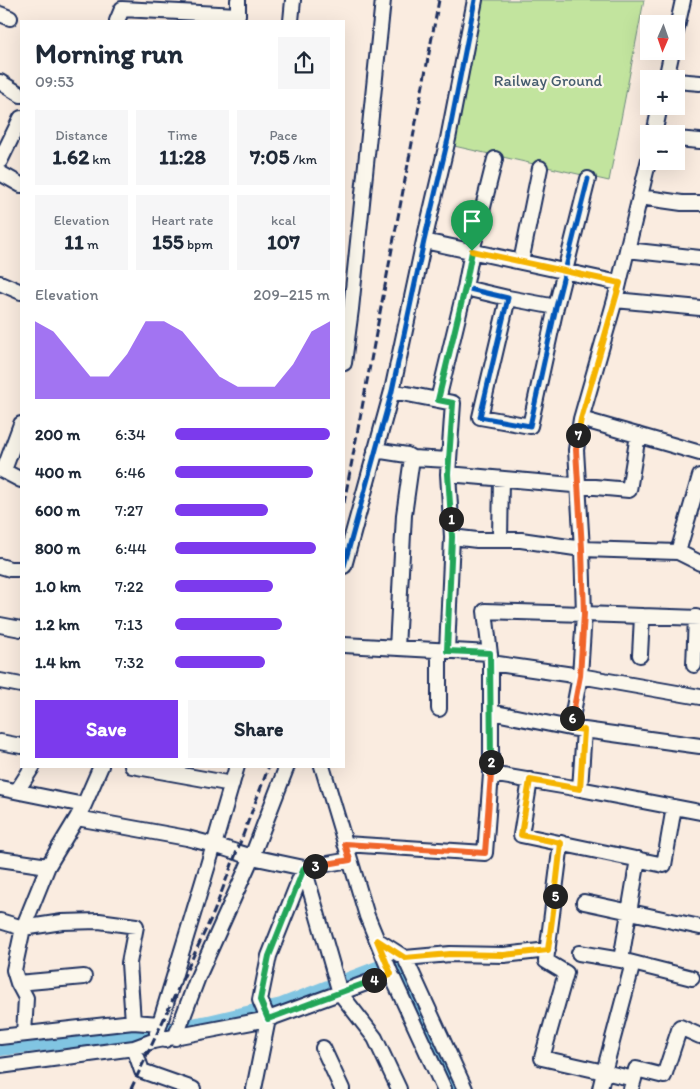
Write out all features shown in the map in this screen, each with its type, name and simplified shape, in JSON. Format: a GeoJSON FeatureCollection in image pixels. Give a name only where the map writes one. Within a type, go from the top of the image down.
{"type":"FeatureCollection","features":[{"type":"Feature","properties":{"kind":"street"},"geometry":{"type":"LineString","coordinates":[[117,20],[122,9],[237,18],[238,0]]}},
{"type":"Feature","properties":{"kind":"street"},"geometry":{"type":"LineString","coordinates":[[291,20],[293,0]]}},
{"type":"Feature","properties":{"kind":"street"},"geometry":{"type":"LineString","coordinates":[[345,355],[383,0]]}},
{"type":"Feature","properties":{"kind":"street"},"geometry":{"type":"LineString","coordinates":[[345,562],[392,391],[448,139],[475,0]]}},
{"type":"Feature","properties":{"kind":"street"},"geometry":{"type":"LineString","coordinates":[[680,15],[683,0]]}},
{"type":"Feature","properties":{"kind":"street"},"geometry":{"type":"LineString","coordinates":[[0,82],[20,94]]}},
{"type":"Feature","properties":{"kind":"street"},"geometry":{"type":"LineString","coordinates":[[685,82],[700,83]]}},
{"type":"Feature","properties":{"kind":"street"},"geometry":{"type":"LineString","coordinates":[[0,161],[20,120]]}},
{"type":"Feature","properties":{"kind":"street"},"geometry":{"type":"LineString","coordinates":[[685,140],[700,141]]}},
{"type":"Feature","properties":{"kind":"street"},"geometry":{"type":"LineString","coordinates":[[438,400],[495,159]]}},
{"type":"Feature","properties":{"kind":"street"},"geometry":{"type":"LineString","coordinates":[[521,262],[540,168]]}},
{"type":"Feature","properties":{"kind":"street"},"geometry":{"type":"LineString","coordinates":[[570,728],[580,676],[584,614],[576,450],[581,419],[616,300],[646,170]]}},
{"type":"Feature","properties":{"kind":"street"},"geometry":{"type":"LineString","coordinates":[[0,173],[20,184]]}},
{"type":"Feature","properties":{"kind":"street"},"geometry":{"type":"LineString","coordinates":[[508,298],[480,416],[530,426],[556,307],[588,179]]}},
{"type":"Feature","properties":{"kind":"street"},"geometry":{"type":"LineString","coordinates":[[640,197],[682,203],[700,203]]}},
{"type":"Feature","properties":{"kind":"street"},"geometry":{"type":"LineString","coordinates":[[424,241],[620,283]]}},
{"type":"Feature","properties":{"kind":"street"},"geometry":{"type":"LineString","coordinates":[[627,250],[700,258]]}},
{"type":"Feature","properties":{"kind":"street"},"geometry":{"type":"LineString","coordinates":[[0,283],[20,292]]}},
{"type":"Feature","properties":{"kind":"street"},"geometry":{"type":"LineString","coordinates":[[465,288],[556,307]]}},
{"type":"Feature","properties":{"kind":"street"},"geometry":{"type":"LineString","coordinates":[[616,300],[700,308]]}},
{"type":"Feature","properties":{"kind":"street"},"geometry":{"type":"LineString","coordinates":[[392,391],[453,403],[448,474],[452,537],[439,709]]}},
{"type":"Feature","properties":{"kind":"street"},"geometry":{"type":"LineString","coordinates":[[581,419],[700,453]]}},
{"type":"Feature","properties":{"kind":"street"},"geometry":{"type":"LineString","coordinates":[[20,426],[2,470],[20,479]]}},
{"type":"Feature","properties":{"kind":"street"},"geometry":{"type":"LineString","coordinates":[[448,474],[629,490],[638,435]]}},
{"type":"Feature","properties":{"kind":"street"},"geometry":{"type":"LineString","coordinates":[[375,450],[407,455],[412,458],[449,460]]}},
{"type":"Feature","properties":{"kind":"street"},"geometry":{"type":"LineString","coordinates":[[397,648],[404,515],[412,458]]}},
{"type":"Feature","properties":{"kind":"street"},"geometry":{"type":"LineString","coordinates":[[678,552],[700,476]]}},
{"type":"Feature","properties":{"kind":"street"},"geometry":{"type":"LineString","coordinates":[[500,539],[501,478]]}},
{"type":"Feature","properties":{"kind":"street"},"geometry":{"type":"LineString","coordinates":[[452,537],[477,540],[521,540],[582,549],[678,552],[700,563]]}},
{"type":"Feature","properties":{"kind":"street"},"geometry":{"type":"LineString","coordinates":[[0,566],[20,569]]}},
{"type":"Feature","properties":{"kind":"street"},"geometry":{"type":"LineString","coordinates":[[345,844],[485,853],[491,774],[491,712],[490,658],[484,610],[698,618],[694,665]]}},
{"type":"Feature","properties":{"kind":"street"},"geometry":{"type":"LineString","coordinates":[[640,656],[642,616]]}},
{"type":"Feature","properties":{"kind":"street"},"geometry":{"type":"LineString","coordinates":[[0,626],[20,629]]}},
{"type":"Feature","properties":{"kind":"street"},"geometry":{"type":"LineString","coordinates":[[345,645],[443,651],[700,697]]}},
{"type":"Feature","properties":{"kind":"street"},"geometry":{"type":"LineString","coordinates":[[0,681],[20,685]]}},
{"type":"Feature","properties":{"kind":"street"},"geometry":{"type":"LineString","coordinates":[[491,712],[570,728],[700,746]]}},
{"type":"Feature","properties":{"kind":"street"},"geometry":{"type":"LineString","coordinates":[[580,789],[584,730]]}},
{"type":"Feature","properties":{"kind":"street"},"geometry":{"type":"LineString","coordinates":[[0,742],[20,746]]}},
{"type":"Feature","properties":{"kind":"street"},"geometry":{"type":"LineString","coordinates":[[17,791],[32,768]]}},
{"type":"Feature","properties":{"kind":"street"},"geometry":{"type":"LineString","coordinates":[[24,1034],[26,998],[18,984],[14,970],[23,928],[48,866],[84,805],[99,768]]}},
{"type":"Feature","properties":{"kind":"street"},"geometry":{"type":"LineString","coordinates":[[143,768],[232,784]]}},
{"type":"Feature","properties":{"kind":"street"},"geometry":{"type":"LineString","coordinates":[[170,1039],[157,1033],[236,768]]}},
{"type":"Feature","properties":{"kind":"street"},"geometry":{"type":"LineString","coordinates":[[170,1039],[252,857],[286,768]]}},
{"type":"Feature","properties":{"kind":"street"},"geometry":{"type":"LineString","coordinates":[[323,768],[367,916],[391,974],[444,1089]]}},
{"type":"Feature","properties":{"kind":"street"},"geometry":{"type":"LineString","coordinates":[[491,774],[700,812]]}},
{"type":"Feature","properties":{"kind":"street"},"geometry":{"type":"LineString","coordinates":[[530,780],[521,835],[664,865],[674,807]]}},
{"type":"Feature","properties":{"kind":"street"},"geometry":{"type":"LineString","coordinates":[[0,788],[84,805]]}},
{"type":"Feature","properties":{"kind":"street"},"geometry":{"type":"LineString","coordinates":[[77,818],[187,838],[252,857],[304,868],[350,860]]}},
{"type":"Feature","properties":{"kind":"street"},"geometry":{"type":"LineString","coordinates":[[561,843],[546,961],[566,973],[542,1058],[604,1072],[633,1084],[636,1069],[664,1076],[680,1027],[700,1036]]}},
{"type":"Feature","properties":{"kind":"street"},"geometry":{"type":"LineString","coordinates":[[0,859],[48,866]]}},
{"type":"Feature","properties":{"kind":"street"},"geometry":{"type":"LineString","coordinates":[[600,1089],[627,962],[629,912],[638,860]]}},
{"type":"Feature","properties":{"kind":"street"},"geometry":{"type":"LineString","coordinates":[[304,868],[340,992],[375,1038],[399,1089]]}},
{"type":"Feature","properties":{"kind":"street"},"geometry":{"type":"LineString","coordinates":[[254,1089],[268,1019],[260,1000],[269,956],[304,868]]}},
{"type":"Feature","properties":{"kind":"street"},"geometry":{"type":"LineString","coordinates":[[584,902],[700,927]]}},
{"type":"Feature","properties":{"kind":"street"},"geometry":{"type":"LineString","coordinates":[[0,921],[23,928],[62,922],[99,921],[136,926],[129,963],[132,1022]]}},
{"type":"Feature","properties":{"kind":"street"},"geometry":{"type":"LineString","coordinates":[[377,940],[405,958],[466,1089]]}},
{"type":"Feature","properties":{"kind":"street"},"geometry":{"type":"LineString","coordinates":[[405,958],[450,954],[504,955],[548,950]]}},
{"type":"Feature","properties":{"kind":"street"},"geometry":{"type":"LineString","coordinates":[[579,953],[627,962],[692,978]]}},
{"type":"Feature","properties":{"kind":"street"},"geometry":{"type":"LineString","coordinates":[[0,1066],[134,1048],[153,1041],[268,1019],[391,974]]}},
{"type":"Feature","properties":{"kind":"street"},"geometry":{"type":"LineString","coordinates":[[18,984],[84,977]]}},
{"type":"Feature","properties":{"kind":"street"},"geometry":{"type":"LineString","coordinates":[[0,1037],[132,1022],[160,1024]]}},
{"type":"Feature","properties":{"kind":"street"},"geometry":{"type":"LineString","coordinates":[[134,1048],[142,1071],[193,1089]]}},
{"type":"Feature","properties":{"kind":"street"},"geometry":{"type":"LineString","coordinates":[[323,1048],[342,1089]]}},
{"type":"Feature","properties":{"kind":"green space","name":"Railway Ground"},"geometry":{"type":"Polygon","coordinates":[[[482,0],[644,0],[609,181],[454,146],[482,0]]]}},
{"type":"Feature","properties":{"kind":"waterway"},"geometry":{"type":"LineString","coordinates":[[0,1051],[120,1037],[208,1020],[281,1003],[377,966],[399,961],[456,1089]]}},
{"type":"Feature","properties":{"kind":"railway"},"geometry":{"type":"LineString","coordinates":[[345,498],[439,0]]}},
{"type":"Feature","properties":{"kind":"railway"},"geometry":{"type":"LineString","coordinates":[[131,1089],[214,912],[268,768]]}},
{"type":"Feature","properties":{"kind":"cycle path"},"geometry":{"type":"LineString","coordinates":[[345,562],[392,391],[448,139],[475,0]]}},
{"type":"Feature","properties":{"kind":"cycle path"},"geometry":{"type":"LineString","coordinates":[[438,400],[465,288],[508,298],[480,417],[530,426],[556,307],[588,179]]}},
{"type":"Feature","properties":{"kind":"route"},"geometry":{"type":"LineString","coordinates":[[472,251],[620,283],[581,419],[576,450],[584,614],[580,676],[570,728],[584,730],[580,789],[530,780],[521,835],[561,843],[548,950],[504,955],[450,954],[405,958],[377,940],[391,974],[268,1019],[260,1000],[269,956],[304,868],[350,860],[345,844],[485,853],[491,774],[490,653],[447,651],[452,537],[448,474],[453,403],[438,400],[472,251]]}}]}
